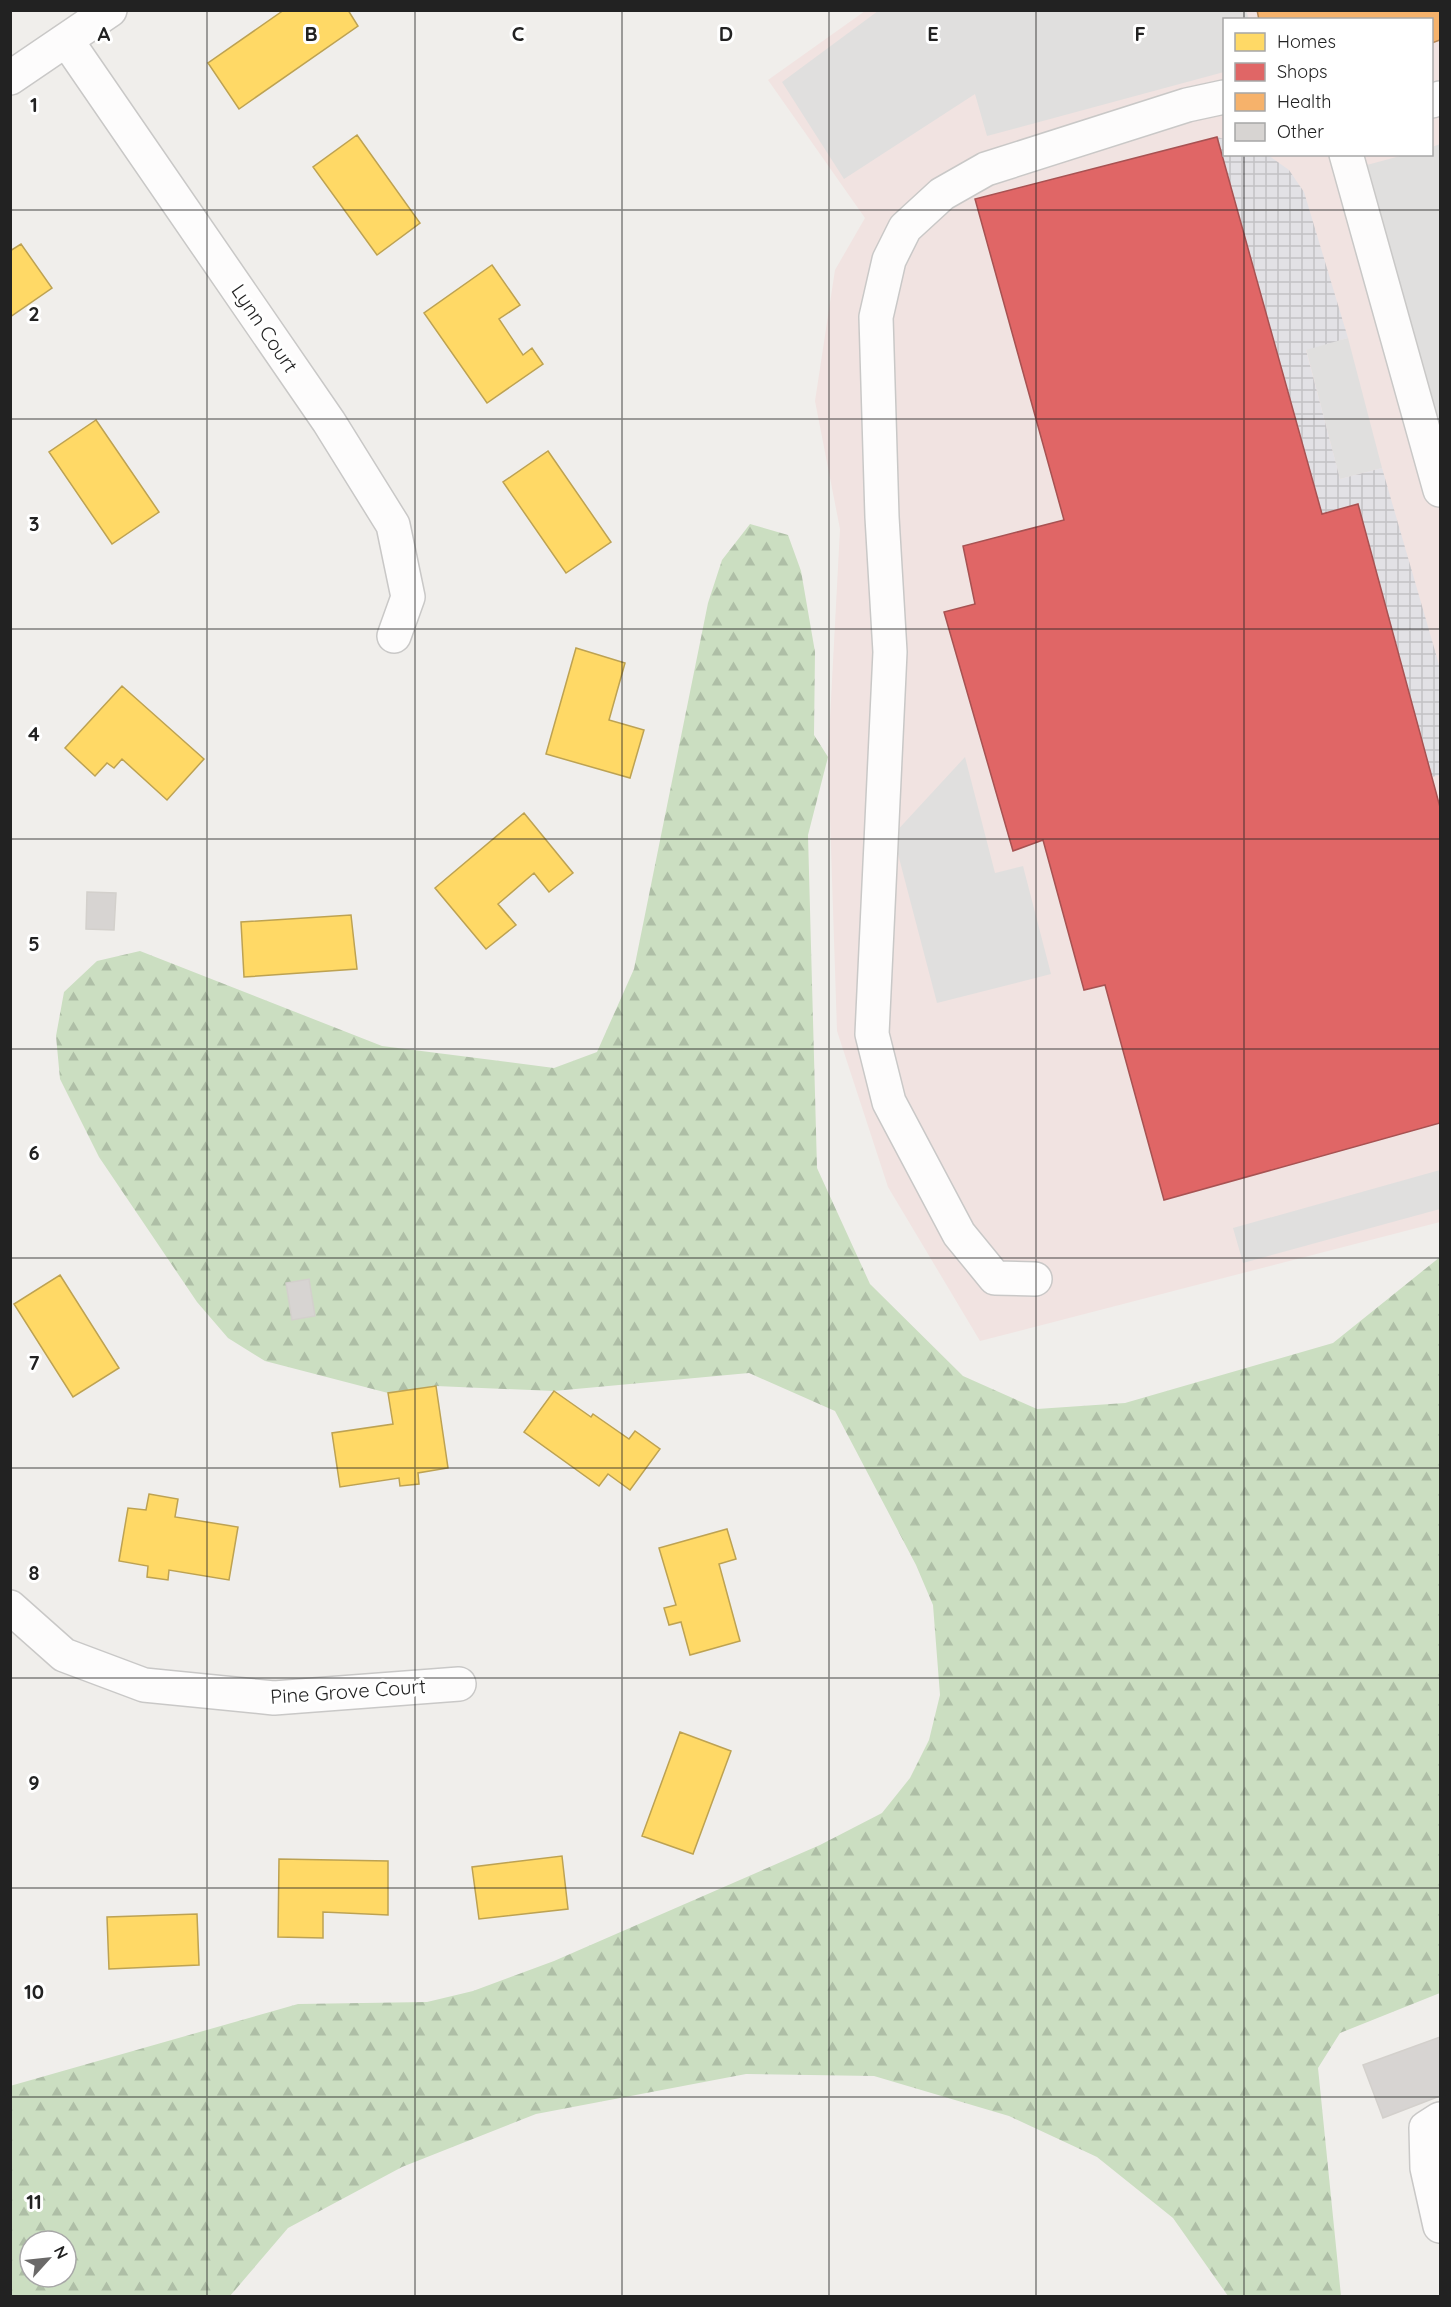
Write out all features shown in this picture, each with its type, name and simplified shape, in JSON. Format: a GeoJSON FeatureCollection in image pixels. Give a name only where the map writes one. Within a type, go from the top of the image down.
{"type":"FeatureCollection","features":[{"type":"Feature","properties":{"kind":"street"},"geometry":{"type":"LineString","coordinates":[[10,78],[68,41],[110,10]]}},
{"type":"Feature","properties":{"kind":"street","name":"Lynn Court"},"geometry":{"type":"LineString","coordinates":[[68,41],[329,422],[393,525],[408,597],[394,636]]}},
{"type":"Feature","properties":{"kind":"street"},"geometry":{"type":"LineString","coordinates":[[1035,1279],[995,1278],[959,1234],[889,1102],[872,1034],[890,652],[882,518],[876,317],[889,260],[905,228],[942,194],[986,169],[1188,105],[1223,97]]}},
{"type":"Feature","properties":{"kind":"street"},"geometry":{"type":"LineString","coordinates":[[1347,156],[1440,490]]}},
{"type":"Feature","properties":{"kind":"street","name":"Pine Grove Court"},"geometry":{"type":"LineString","coordinates":[[10,1607],[64,1655],[144,1685],[274,1698],[459,1684]]}},
{"type":"Feature","properties":{"kind":"street"},"geometry":{"type":"LineString","coordinates":[[1440,2119],[1426,2128],[1427,2168],[1440,2226]]}},
{"type":"Feature","properties":{"kind":"shaded area"},"geometry":{"type":"Polygon","coordinates":[[[1246,10],[1249,18],[1223,18],[1223,72],[987,136],[975,94],[844,179],[782,82],[878,11],[1246,10]]]}},
{"type":"Feature","properties":{"kind":"shaded area"},"geometry":{"type":"Polygon","coordinates":[[[865,11],[1440,11],[1440,1222],[980,1341],[888,1187],[837,1031],[828,757],[840,529],[815,401],[835,270],[865,218],[768,80],[865,11]]]}},
{"type":"Feature","properties":{"kind":"shaded area"},"geometry":{"type":"Polygon","coordinates":[[[1217,137],[1223,139],[1223,156],[1269,156],[1289,170],[1304,192],[1348,338],[1306,350],[1340,479],[1382,468],[1440,668],[1440,775],[1432,777],[1358,504],[1322,514],[1217,137]]]}},
{"type":"Feature","properties":{"kind":"shaded area"},"geometry":{"type":"Polygon","coordinates":[[[1440,144],[1440,443],[1363,166],[1400,156],[1433,156],[1433,147],[1440,144]]]}},
{"type":"Feature","properties":{"kind":"shaded area"},"geometry":{"type":"Polygon","coordinates":[[[1348,338],[1382,468],[1340,479],[1306,349],[1348,338]]]}},
{"type":"Feature","properties":{"kind":"shaded area"},"geometry":{"type":"Polygon","coordinates":[[[965,757],[995,873],[1023,866],[1051,974],[937,1003],[893,835],[965,757]]]}},
{"type":"Feature","properties":{"kind":"shaded area"},"geometry":{"type":"Polygon","coordinates":[[[1440,1170],[1440,1209],[1243,1263],[1233,1228],[1440,1170]]]}},
{"type":"Feature","properties":{"kind":"green space"},"geometry":{"type":"Polygon","coordinates":[[[750,524],[788,535],[801,571],[815,652],[814,735],[828,757],[808,835],[817,1168],[870,1284],[963,1376],[1037,1409],[1125,1403],[1333,1343],[1440,1257],[1440,1993],[1340,2033],[1318,2068],[1341,2296],[1228,2296],[1173,2218],[1097,2157],[1009,2116],[874,2076],[746,2074],[536,2114],[402,2167],[288,2228],[230,2296],[11,2296],[10,2086],[298,2004],[427,2002],[473,1991],[554,1961],[820,1845],[882,1813],[910,1778],[929,1740],[940,1695],[933,1605],[916,1565],[835,1411],[749,1373],[554,1391],[436,1386],[388,1393],[265,1361],[228,1338],[197,1302],[99,1157],[60,1079],[56,1036],[64,992],[97,961],[140,951],[382,1046],[554,1068],[597,1052],[634,969],[708,603],[722,560],[750,524]]]}},
{"type":"Feature","properties":{"kind":"building: Homes"},"geometry":{"type":"Polygon","coordinates":[[[284,10],[348,10],[358,26],[239,109],[208,63],[284,10]]]}},
{"type":"Feature","properties":{"kind":"building: Homes"},"geometry":{"type":"Polygon","coordinates":[[[357,135],[420,223],[377,255],[313,167],[357,135]]]}},
{"type":"Feature","properties":{"kind":"building: Homes"},"geometry":{"type":"Polygon","coordinates":[[[21,244],[52,288],[10,317],[10,251],[21,244]]]}},
{"type":"Feature","properties":{"kind":"building: Homes"},"geometry":{"type":"Polygon","coordinates":[[[492,265],[520,305],[499,319],[523,355],[532,348],[543,364],[487,403],[424,313],[492,265]]]}},
{"type":"Feature","properties":{"kind":"building: Homes"},"geometry":{"type":"Polygon","coordinates":[[[96,420],[159,512],[112,544],[49,452],[96,420]]]}},
{"type":"Feature","properties":{"kind":"building: Homes"},"geometry":{"type":"Polygon","coordinates":[[[548,451],[611,542],[566,573],[503,482],[548,451]]]}},
{"type":"Feature","properties":{"kind":"building: Homes"},"geometry":{"type":"Polygon","coordinates":[[[576,648],[625,663],[609,720],[644,730],[630,778],[546,754],[576,648]]]}},
{"type":"Feature","properties":{"kind":"building: Homes"},"geometry":{"type":"Polygon","coordinates":[[[122,686],[204,759],[167,800],[122,759],[114,768],[107,763],[95,776],[65,748],[122,686]]]}},
{"type":"Feature","properties":{"kind":"building: Homes"},"geometry":{"type":"Polygon","coordinates":[[[524,813],[573,873],[549,892],[534,873],[498,904],[516,925],[486,949],[435,888],[524,813]]]}},
{"type":"Feature","properties":{"kind":"building: Homes"},"geometry":{"type":"Polygon","coordinates":[[[351,915],[357,969],[244,977],[241,922],[351,915]]]}},
{"type":"Feature","properties":{"kind":"building: Homes"},"geometry":{"type":"Polygon","coordinates":[[[60,1275],[119,1368],[73,1397],[14,1304],[60,1275]]]}},
{"type":"Feature","properties":{"kind":"building: Homes"},"geometry":{"type":"Polygon","coordinates":[[[436,1386],[448,1468],[418,1473],[419,1484],[400,1486],[399,1478],[340,1487],[332,1433],[393,1424],[388,1393],[436,1386]]]}},
{"type":"Feature","properties":{"kind":"building: Homes"},"geometry":{"type":"Polygon","coordinates":[[[554,1391],[591,1417],[593,1414],[629,1439],[635,1431],[660,1449],[630,1490],[608,1474],[599,1486],[524,1432],[554,1391]]]}},
{"type":"Feature","properties":{"kind":"building: Homes"},"geometry":{"type":"Polygon","coordinates":[[[149,1494],[178,1499],[175,1517],[238,1527],[229,1580],[169,1570],[168,1580],[147,1577],[148,1566],[119,1561],[128,1508],[146,1510],[149,1494]]]}},
{"type":"Feature","properties":{"kind":"building: Homes"},"geometry":{"type":"Polygon","coordinates":[[[727,1529],[736,1559],[719,1564],[740,1641],[690,1655],[681,1622],[669,1625],[664,1608],[676,1605],[659,1548],[727,1529]]]}},
{"type":"Feature","properties":{"kind":"building: Homes"},"geometry":{"type":"Polygon","coordinates":[[[680,1732],[731,1751],[693,1854],[642,1836],[680,1732]]]}},
{"type":"Feature","properties":{"kind":"building: Homes"},"geometry":{"type":"Polygon","coordinates":[[[562,1856],[568,1909],[479,1919],[472,1867],[562,1856]]]}},
{"type":"Feature","properties":{"kind":"building: Homes"},"geometry":{"type":"Polygon","coordinates":[[[279,1859],[388,1861],[388,1915],[323,1912],[323,1938],[278,1937],[279,1859]]]}},
{"type":"Feature","properties":{"kind":"building: Homes"},"geometry":{"type":"Polygon","coordinates":[[[197,1914],[199,1965],[109,1969],[107,1917],[197,1914]]]}},
{"type":"Feature","properties":{"kind":"building: Shops"},"geometry":{"type":"Polygon","coordinates":[[[1217,137],[1322,514],[1358,504],[1440,807],[1440,1123],[1164,1200],[1105,985],[1084,990],[1043,840],[1013,851],[944,612],[975,604],[963,546],[1064,520],[975,199],[1217,137]]]}},
{"type":"Feature","properties":{"kind":"building: Health"},"geometry":{"type":"Polygon","coordinates":[[[1257,10],[1440,10],[1440,40],[1433,43],[1433,18],[1259,18],[1257,10]]]}},
{"type":"Feature","properties":{"kind":"building: Other"},"geometry":{"type":"Polygon","coordinates":[[[87,892],[116,893],[114,930],[86,929],[87,892]]]}},
{"type":"Feature","properties":{"kind":"building: Other"},"geometry":{"type":"Polygon","coordinates":[[[309,1279],[315,1316],[292,1320],[286,1283],[309,1279]]]}},
{"type":"Feature","properties":{"kind":"building: Other"},"geometry":{"type":"Polygon","coordinates":[[[1440,2037],[1440,2096],[1383,2118],[1363,2065],[1440,2037]]]}}]}
